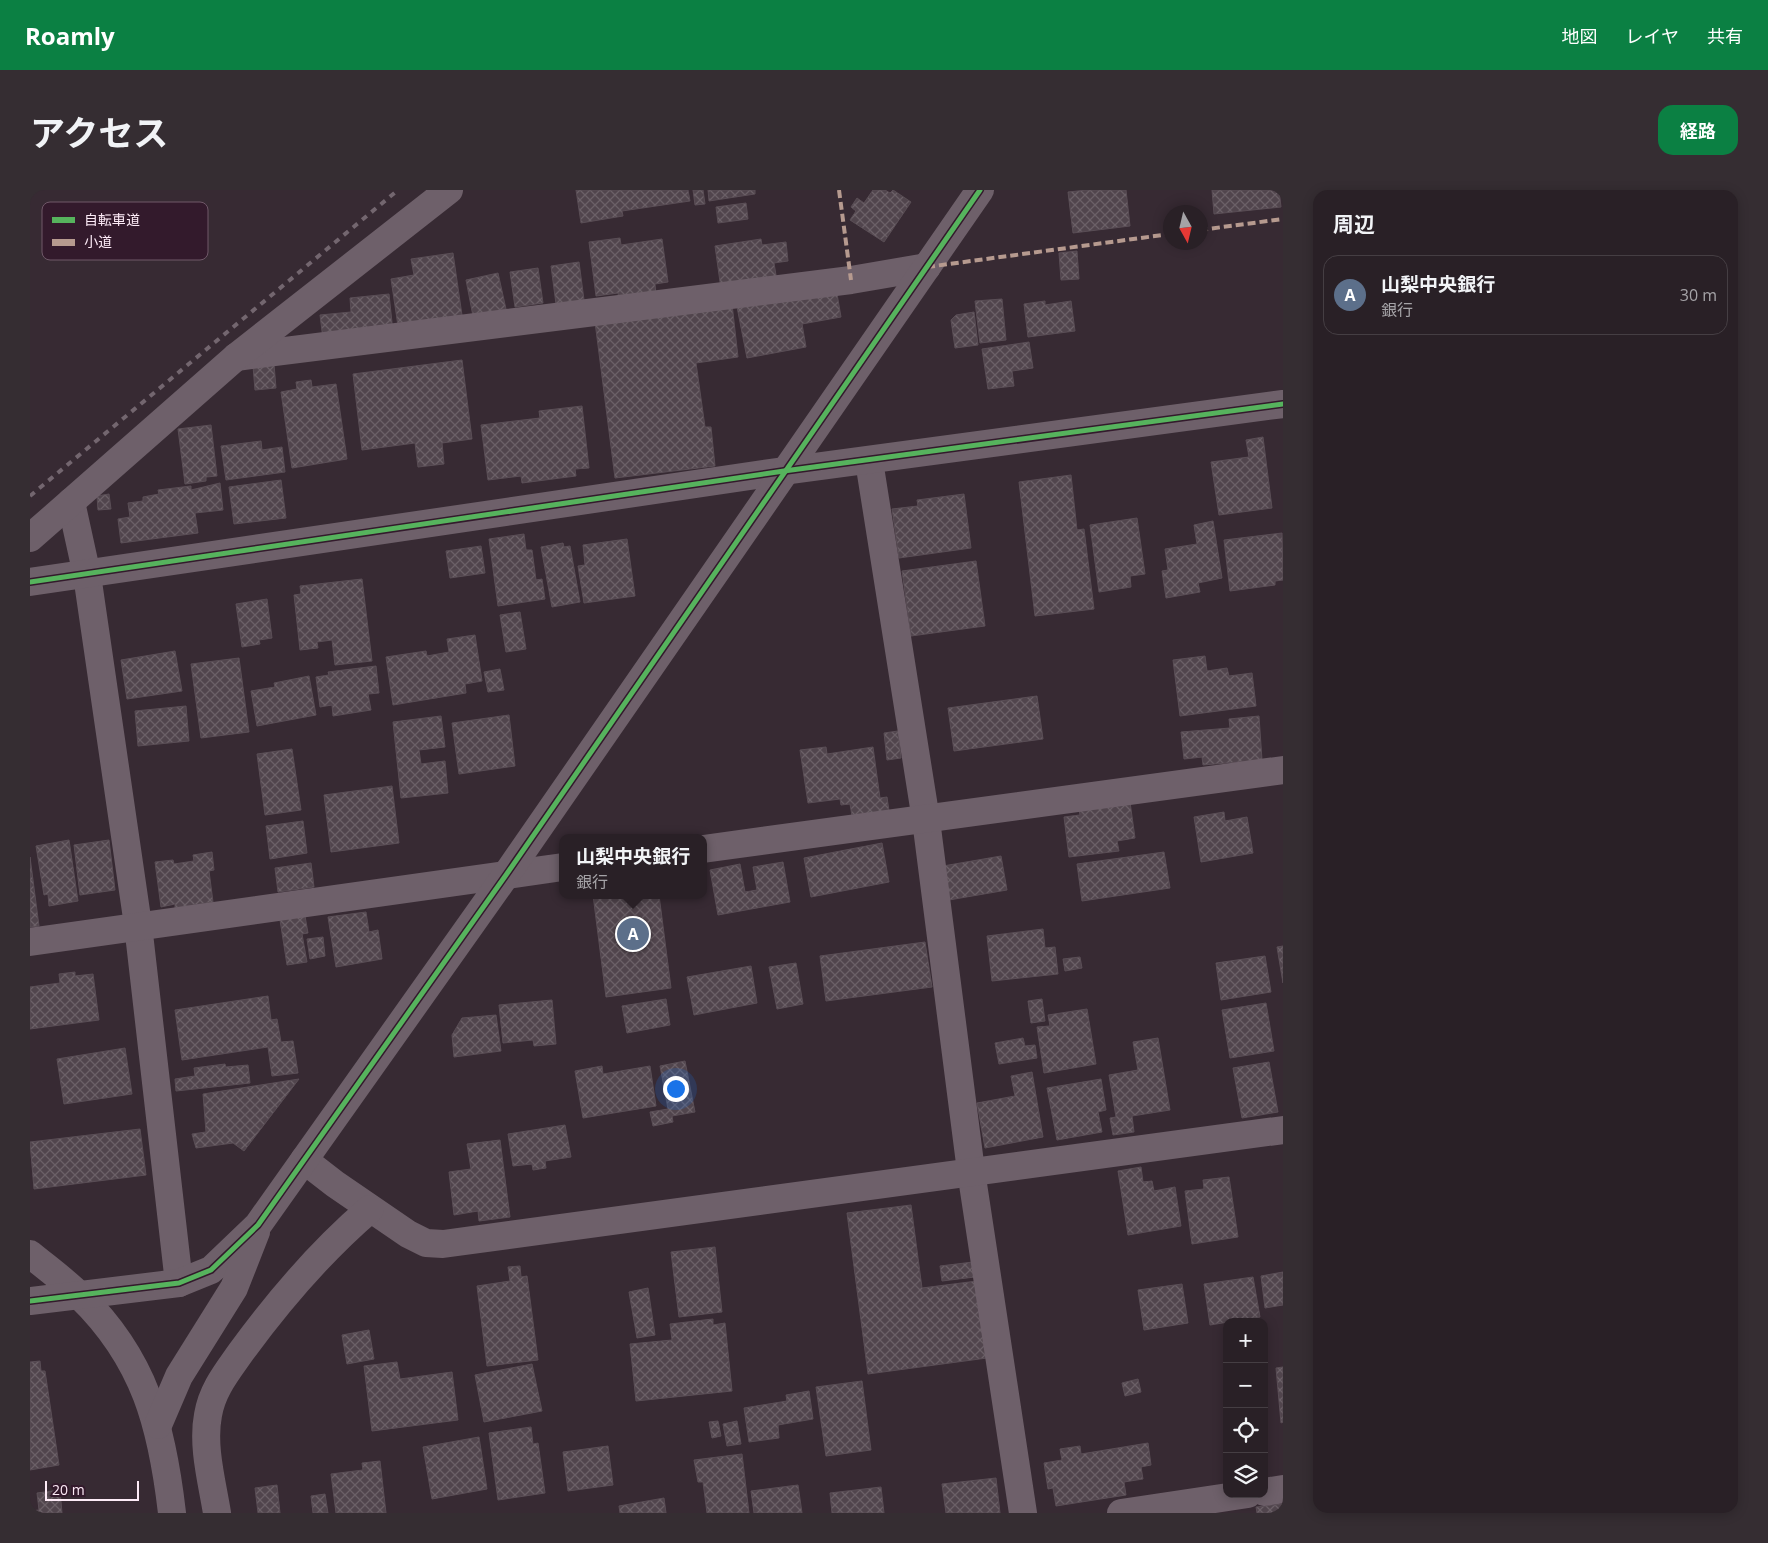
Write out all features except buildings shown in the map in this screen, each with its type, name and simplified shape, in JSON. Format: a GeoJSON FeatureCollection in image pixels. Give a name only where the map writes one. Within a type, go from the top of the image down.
{"type":"FeatureCollection","features":[{"type":"Feature","properties":{"kind":"street"},"geometry":{"type":"LineString","coordinates":[[30,538],[236,357],[449,190]]}},
{"type":"Feature","properties":{"kind":"street"},"geometry":{"type":"LineString","coordinates":[[30,1301],[179,1283],[211,1270],[258,1226],[506,875],[980,190]]}},
{"type":"Feature","properties":{"kind":"street"},"geometry":{"type":"LineString","coordinates":[[236,357],[851,280],[927,266]]}},
{"type":"Feature","properties":{"kind":"street"},"geometry":{"type":"LineString","coordinates":[[30,582],[784,471],[1283,404]]}},
{"type":"Feature","properties":{"kind":"street"},"geometry":{"type":"LineString","coordinates":[[869,461],[926,820],[972,1171],[1023,1513]]}},
{"type":"Feature","properties":{"kind":"street"},"geometry":{"type":"LineString","coordinates":[[71,502],[87,575],[138,925],[179,1283]]}},
{"type":"Feature","properties":{"kind":"street"},"geometry":{"type":"LineString","coordinates":[[707,848],[1283,770]]}},
{"type":"Feature","properties":{"kind":"street"},"geometry":{"type":"LineString","coordinates":[[30,942],[138,925],[559,868]]}},
{"type":"Feature","properties":{"kind":"street"},"geometry":{"type":"LineString","coordinates":[[304,1160],[370,1209],[426,1243],[443,1244],[1283,1130]]}},
{"type":"Feature","properties":{"kind":"street"},"geometry":{"type":"LineString","coordinates":[[217,1513],[207,1445],[207,1416],[215,1389],[263,1322],[297,1282],[338,1237],[370,1209]]}},
{"type":"Feature","properties":{"kind":"street"},"geometry":{"type":"LineString","coordinates":[[158,1425],[179,1376],[234,1288],[258,1226]]}},
{"type":"Feature","properties":{"kind":"street"},"geometry":{"type":"LineString","coordinates":[[30,1254],[80,1295],[114,1334],[139,1373],[158,1425],[172,1513]]}},
{"type":"Feature","properties":{"kind":"street"},"geometry":{"type":"LineString","coordinates":[[30,1275],[80,1295]]}},
{"type":"Feature","properties":{"kind":"street"},"geometry":{"type":"LineString","coordinates":[[1268,1491],[1283,1489]]}},
{"type":"Feature","properties":{"kind":"street"},"geometry":{"type":"LineString","coordinates":[[1121,1513],[1223,1498]]}},
{"type":"Feature","properties":{"kind":"railway"},"geometry":{"type":"LineString","coordinates":[[30,496],[398,190]]}},
{"type":"Feature","properties":{"kind":"marked path"},"geometry":{"type":"LineString","coordinates":[[839,190],[851,280]]}},
{"type":"Feature","properties":{"kind":"marked path"},"geometry":{"type":"LineString","coordinates":[[1208,229],[1283,219]]}},
{"type":"Feature","properties":{"kind":"marked path"},"geometry":{"type":"LineString","coordinates":[[927,267],[1163,235]]}},
{"type":"Feature","properties":{"kind":"cycle path"},"geometry":{"type":"LineString","coordinates":[[30,1301],[179,1283],[211,1270],[258,1225],[506,875],[980,190]]}},
{"type":"Feature","properties":{"kind":"cycle path"},"geometry":{"type":"LineString","coordinates":[[30,582],[784,471],[1283,404]]}},
{"type":"Feature","properties":{"kind":"place","name":"山梨中央銀行"},"geometry":{"type":"Point","coordinates":[633,934]}}]}
